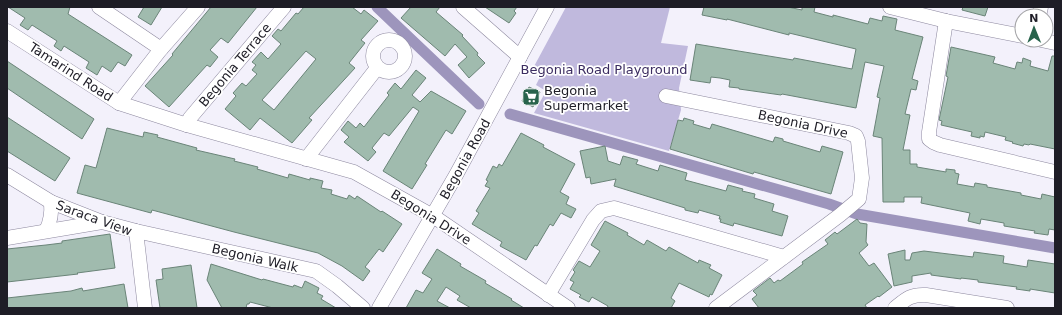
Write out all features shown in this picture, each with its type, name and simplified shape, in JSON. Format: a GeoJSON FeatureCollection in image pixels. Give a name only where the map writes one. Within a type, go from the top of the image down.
{"type":"FeatureCollection","features":[{"type":"Feature","properties":{"kind":"street"},"geometry":{"type":"LineString","coordinates":[[99,7],[161,50]]}},
{"type":"Feature","properties":{"kind":"street","name":"Tamarind Road"},"geometry":{"type":"LineString","coordinates":[[7,31],[119,103],[161,50],[198,7]]}},
{"type":"Feature","properties":{"kind":"street","name":"Begonia Terrace"},"geometry":{"type":"LineString","coordinates":[[187,125],[190,118],[284,7]]}},
{"type":"Feature","properties":{"kind":"street"},"geometry":{"type":"LineString","coordinates":[[463,7],[520,57]]}},
{"type":"Feature","properties":{"kind":"street","name":"Begonia Road"},"geometry":{"type":"LineString","coordinates":[[378,308],[433,216],[547,7]]}},
{"type":"Feature","properties":{"kind":"street"},"geometry":{"type":"LineString","coordinates":[[890,7],[946,21],[1014,34]]}},
{"type":"Feature","properties":{"kind":"street"},"geometry":{"type":"LineString","coordinates":[[946,21],[929,139],[940,145],[1055,172]]}},
{"type":"Feature","properties":{"kind":"street"},"geometry":{"type":"LineString","coordinates":[[306,159],[377,68]]}},
{"type":"Feature","properties":{"kind":"street","name":"Begonia Drive"},"geometry":{"type":"LineString","coordinates":[[666,96],[849,133],[856,136],[860,152],[862,178],[859,199],[840,215],[716,308]]}},
{"type":"Feature","properties":{"kind":"street","name":"Begonia Drive"},"geometry":{"type":"LineString","coordinates":[[119,103],[187,125],[354,172],[433,216],[568,308]]}},
{"type":"Feature","properties":{"kind":"street","name":"Saraca View"},"geometry":{"type":"LineString","coordinates":[[7,175],[51,202],[102,222],[136,231],[145,308]]}},
{"type":"Feature","properties":{"kind":"street"},"geometry":{"type":"LineString","coordinates":[[46,231],[52,212],[51,202]]}},
{"type":"Feature","properties":{"kind":"street"},"geometry":{"type":"LineString","coordinates":[[548,295],[593,220],[601,211],[614,208],[784,257]]}},
{"type":"Feature","properties":{"kind":"street"},"geometry":{"type":"LineString","coordinates":[[7,238],[102,222]]}},
{"type":"Feature","properties":{"kind":"street","name":"Begonia Walk"},"geometry":{"type":"LineString","coordinates":[[136,231],[316,271],[363,308]]}},
{"type":"Feature","properties":{"kind":"street"},"geometry":{"type":"LineString","coordinates":[[895,308],[907,298],[916,295],[1007,308]]}},
{"type":"Feature","properties":{"kind":"green space","name":"Begonia Road Playground"},"geometry":{"type":"Polygon","coordinates":[[[566,7],[670,7],[661,43],[688,46],[679,88],[681,110],[669,151],[534,113],[546,91],[536,85],[540,77],[531,72],[566,7]]]}},
{"type":"Feature","properties":{"kind":"building"},"geometry":{"type":"Polygon","coordinates":[[[8,7],[70,7],[68,14],[132,55],[125,66],[118,62],[111,72],[102,66],[97,75],[86,68],[89,62],[64,46],[61,51],[54,46],[57,41],[32,25],[28,30],[20,25],[25,18],[8,7]]]}},
{"type":"Feature","properties":{"kind":"building"},"geometry":{"type":"Polygon","coordinates":[[[144,7],[162,7],[151,25],[138,17],[144,7]]]}},
{"type":"Feature","properties":{"kind":"building"},"geometry":{"type":"Polygon","coordinates":[[[211,7],[257,7],[228,43],[221,38],[210,50],[218,57],[210,67],[207,65],[169,107],[145,86],[173,55],[172,54],[211,7]]]}},
{"type":"Feature","properties":{"kind":"building"},"geometry":{"type":"Polygon","coordinates":[[[304,7],[352,7],[361,14],[364,10],[378,21],[361,40],[365,43],[349,63],[355,68],[309,118],[312,120],[292,143],[260,118],[250,130],[225,109],[236,96],[233,93],[242,83],[246,86],[257,74],[252,70],[256,65],[252,62],[261,52],[268,59],[281,44],[272,36],[278,29],[281,31],[296,13],[298,14],[304,7]],[[306,51],[262,100],[274,110],[316,59],[306,51]]]}},
{"type":"Feature","properties":{"kind":"building"},"geometry":{"type":"Polygon","coordinates":[[[411,7],[440,7],[436,12],[463,35],[462,36],[485,63],[469,78],[458,65],[467,57],[455,44],[445,56],[401,18],[411,7]]]}},
{"type":"Feature","properties":{"kind":"building"},"geometry":{"type":"Polygon","coordinates":[[[485,7],[517,7],[514,11],[516,13],[509,23],[485,7]]]}},
{"type":"Feature","properties":{"kind":"building"},"geometry":{"type":"Polygon","coordinates":[[[704,7],[788,7],[802,10],[802,7],[815,7],[814,12],[868,24],[870,18],[882,21],[883,16],[897,19],[895,30],[923,37],[912,79],[918,81],[916,90],[911,89],[905,114],[910,115],[903,150],[910,150],[910,164],[917,164],[917,167],[946,172],[946,169],[955,170],[955,173],[959,174],[957,184],[974,187],[975,183],[987,185],[987,187],[1021,193],[1021,195],[1041,199],[1042,194],[1055,197],[1055,230],[1049,229],[1048,235],[1034,233],[1035,231],[1004,226],[1004,223],[981,219],[980,224],[968,221],[970,213],[921,203],[922,197],[904,197],[904,202],[883,202],[882,138],[873,136],[880,98],[877,97],[884,66],[865,62],[856,108],[782,94],[729,87],[730,80],[720,78],[711,77],[710,83],[690,80],[696,44],[793,60],[794,58],[852,69],[856,49],[789,33],[789,35],[727,19],[702,15],[704,7]]]}},
{"type":"Feature","properties":{"kind":"building"},"geometry":{"type":"Polygon","coordinates":[[[963,7],[988,7],[985,16],[962,10],[963,7]]]}},
{"type":"Feature","properties":{"kind":"building"},"geometry":{"type":"Polygon","coordinates":[[[951,47],[995,57],[993,63],[1015,69],[1017,62],[1022,63],[1023,58],[1031,61],[1030,66],[1048,71],[1052,56],[1055,56],[1055,149],[1030,144],[1024,144],[1023,146],[1005,140],[1006,137],[985,132],[984,137],[980,136],[980,138],[971,136],[972,132],[941,125],[942,121],[939,120],[948,77],[946,76],[951,47]]]}},
{"type":"Feature","properties":{"kind":"building"},"geometry":{"type":"Polygon","coordinates":[[[7,61],[94,119],[82,139],[7,88],[7,61]]]}},
{"type":"Feature","properties":{"kind":"building"},"geometry":{"type":"Polygon","coordinates":[[[416,70],[426,78],[412,95],[420,102],[431,91],[466,111],[452,134],[446,130],[425,164],[427,165],[412,189],[383,171],[419,111],[413,107],[389,136],[384,133],[372,148],[376,152],[368,161],[344,142],[349,137],[341,130],[348,121],[356,128],[360,123],[364,127],[389,95],[387,93],[395,83],[401,89],[416,70]]]}},
{"type":"Feature","properties":{"kind":"building","name":"Begonia Supermarket"},"geometry":{"type":"Polygon","coordinates":[[[529,87],[540,92],[533,107],[522,101],[529,87]]]}},
{"type":"Feature","properties":{"kind":"building"},"geometry":{"type":"Polygon","coordinates":[[[7,117],[70,158],[55,181],[7,151],[7,117]]]}},
{"type":"Feature","properties":{"kind":"building"},"geometry":{"type":"Polygon","coordinates":[[[684,118],[694,121],[693,124],[710,129],[712,124],[773,142],[775,137],[783,139],[783,141],[820,152],[822,146],[843,152],[831,194],[754,172],[753,174],[670,149],[678,120],[683,121],[684,118]]]}},
{"type":"Feature","properties":{"kind":"building"},"geometry":{"type":"Polygon","coordinates":[[[107,128],[143,137],[144,132],[158,135],[157,137],[197,148],[196,150],[235,159],[234,161],[258,167],[257,169],[288,178],[289,174],[310,180],[310,178],[323,181],[321,188],[332,190],[331,194],[347,199],[349,195],[355,199],[357,196],[402,224],[383,252],[379,249],[365,267],[370,271],[363,281],[342,266],[318,253],[152,210],[151,213],[77,193],[85,165],[96,168],[107,128]]]}},
{"type":"Feature","properties":{"kind":"building"},"geometry":{"type":"Polygon","coordinates":[[[521,133],[575,164],[560,192],[569,197],[566,204],[576,209],[571,218],[561,213],[553,226],[550,224],[537,246],[535,245],[526,260],[500,246],[502,242],[472,224],[479,213],[476,211],[490,188],[485,186],[488,181],[486,180],[493,166],[497,168],[499,164],[502,166],[521,133]]]}},
{"type":"Feature","properties":{"kind":"building"},"geometry":{"type":"Polygon","coordinates":[[[605,146],[608,161],[620,165],[623,156],[638,160],[636,164],[658,171],[660,165],[687,173],[685,180],[726,191],[728,185],[743,189],[742,191],[755,194],[754,198],[774,204],[772,211],[788,216],[782,236],[734,223],[733,226],[720,222],[720,216],[699,210],[698,213],[685,210],[685,208],[614,186],[616,179],[591,184],[590,177],[586,178],[580,151],[605,146]]]}},
{"type":"Feature","properties":{"kind":"building"},"geometry":{"type":"Polygon","coordinates":[[[857,219],[860,223],[867,224],[866,242],[868,245],[859,253],[869,266],[874,263],[892,287],[865,305],[867,308],[759,308],[752,299],[757,295],[753,291],[770,278],[774,283],[778,280],[780,281],[803,264],[802,262],[828,244],[825,240],[835,232],[837,234],[857,219]]]}},
{"type":"Feature","properties":{"kind":"building"},"geometry":{"type":"Polygon","coordinates":[[[605,221],[628,233],[627,235],[644,245],[647,240],[666,251],[669,247],[698,263],[699,260],[711,265],[709,268],[722,275],[712,295],[710,294],[709,297],[679,283],[671,298],[675,301],[671,308],[607,308],[608,306],[592,297],[589,302],[579,297],[581,295],[570,289],[574,282],[570,280],[575,272],[573,270],[579,261],[590,267],[600,251],[591,245],[605,221]]]}},
{"type":"Feature","properties":{"kind":"building"},"geometry":{"type":"Polygon","coordinates":[[[110,234],[115,268],[7,282],[7,249],[62,243],[62,241],[110,234]]]}},
{"type":"Feature","properties":{"kind":"building"},"geometry":{"type":"Polygon","coordinates":[[[437,249],[524,308],[471,308],[457,300],[460,296],[446,287],[437,301],[450,308],[406,308],[416,290],[423,293],[432,279],[422,273],[437,249]]]}},
{"type":"Feature","properties":{"kind":"building"},"geometry":{"type":"Polygon","coordinates":[[[905,250],[905,260],[910,260],[912,253],[924,251],[973,257],[974,252],[1004,256],[1003,263],[1027,267],[1028,260],[1055,264],[1055,293],[1030,289],[1030,291],[1016,289],[1017,287],[978,282],[978,280],[931,275],[931,273],[912,276],[912,282],[894,286],[888,254],[905,250]]]}},
{"type":"Feature","properties":{"kind":"building"},"geometry":{"type":"Polygon","coordinates":[[[211,264],[262,280],[293,287],[294,285],[302,288],[305,281],[319,288],[317,293],[323,296],[321,299],[336,308],[273,308],[250,302],[247,304],[246,308],[222,308],[207,280],[211,264]]]}},
{"type":"Feature","properties":{"kind":"building"},"geometry":{"type":"Polygon","coordinates":[[[191,265],[197,308],[160,308],[156,280],[163,279],[162,269],[191,265]]]}},
{"type":"Feature","properties":{"kind":"building"},"geometry":{"type":"Polygon","coordinates":[[[124,284],[128,308],[7,308],[7,298],[71,291],[82,288],[83,291],[124,284]]]}},
{"type":"Feature","properties":{"kind":"waterway"},"geometry":{"type":"LineString","coordinates":[[377,7],[479,104]]}},
{"type":"Feature","properties":{"kind":"waterway"},"geometry":{"type":"LineString","coordinates":[[510,114],[829,204],[857,214],[1055,248]]}},
{"type":"Feature","properties":{"kind":"place","name":"Begonia Supermarket"},"geometry":{"type":"Point","coordinates":[531,97]}}]}
